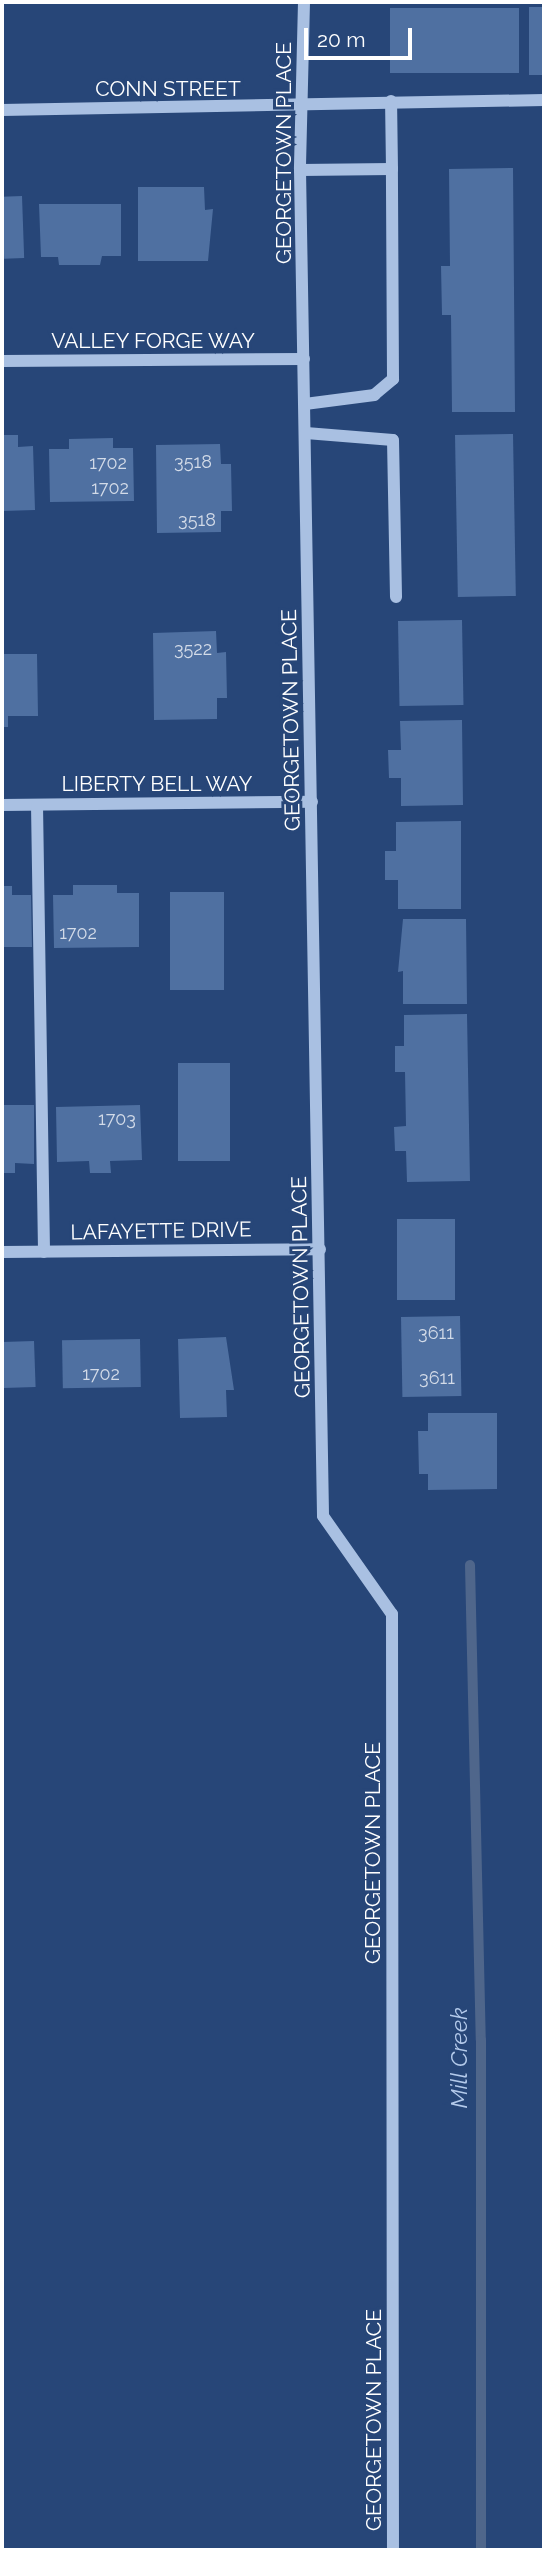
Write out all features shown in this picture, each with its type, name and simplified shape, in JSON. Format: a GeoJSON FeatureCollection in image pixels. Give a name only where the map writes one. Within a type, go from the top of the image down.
{"type":"FeatureCollection","features":[{"type":"Feature","properties":{"kind":"street","name":"GEORGETOWN PLACE"},"geometry":{"type":"LineString","coordinates":[[304,2],[300,170],[323,1516],[392,1614],[393,2550]]}},
{"type":"Feature","properties":{"kind":"street","name":"CONN STREET"},"geometry":{"type":"LineString","coordinates":[[2,110],[544,100]]}},
{"type":"Feature","properties":{"kind":"street"},"geometry":{"type":"LineString","coordinates":[[305,404],[374,396],[393,379],[391,101]]}},
{"type":"Feature","properties":{"kind":"street"},"geometry":{"type":"LineString","coordinates":[[300,170],[391,169]]}},
{"type":"Feature","properties":{"kind":"street","name":"VALLEY FORGE WAY"},"geometry":{"type":"LineString","coordinates":[[2,361],[304,359]]}},
{"type":"Feature","properties":{"kind":"street"},"geometry":{"type":"LineString","coordinates":[[306,433],[393,440],[396,597]]}},
{"type":"Feature","properties":{"kind":"street","name":"LIBERTY BELL WAY"},"geometry":{"type":"LineString","coordinates":[[2,805],[312,802]]}},
{"type":"Feature","properties":{"kind":"street"},"geometry":{"type":"LineString","coordinates":[[37,804],[44,1252]]}},
{"type":"Feature","properties":{"kind":"street","name":"LAFAYETTE DRIVE"},"geometry":{"type":"LineString","coordinates":[[2,1252],[320,1249]]}},
{"type":"Feature","properties":{"kind":"building"},"geometry":{"type":"Polygon","coordinates":[[[529,7],[544,7],[544,75],[529,75],[529,7]]]}},
{"type":"Feature","properties":{"kind":"building"},"geometry":{"type":"Polygon","coordinates":[[[390,8],[519,8],[519,73],[390,73],[390,8]]]}},
{"type":"Feature","properties":{"kind":"building"},"geometry":{"type":"Polygon","coordinates":[[[513,168],[515,412],[452,412],[451,315],[442,315],[441,266],[450,266],[449,169],[513,168]]]}},
{"type":"Feature","properties":{"kind":"building"},"geometry":{"type":"Polygon","coordinates":[[[138,187],[204,187],[205,210],[213,209],[208,261],[138,261],[138,187]]]}},
{"type":"Feature","properties":{"kind":"building"},"geometry":{"type":"Polygon","coordinates":[[[22,196],[24,258],[4,259],[2,197],[22,196]]]}},
{"type":"Feature","properties":{"kind":"building"},"geometry":{"type":"Polygon","coordinates":[[[39,204],[121,204],[121,256],[102,256],[100,265],[59,265],[58,257],[41,257],[39,204]]]}},
{"type":"Feature","properties":{"kind":"building"},"geometry":{"type":"Polygon","coordinates":[[[513,434],[516,596],[458,597],[455,435],[513,434]]]}},
{"type":"Feature","properties":{"kind":"building"},"geometry":{"type":"Polygon","coordinates":[[[2,435],[18,435],[18,447],[33,446],[35,510],[2,511],[2,435]]]}},
{"type":"Feature","properties":{"kind":"building"},"geometry":{"type":"Polygon","coordinates":[[[113,438],[113,448],[133,448],[134,501],[50,502],[49,449],[69,449],[69,439],[113,438]]]}},
{"type":"Feature","properties":{"kind":"building"},"geometry":{"type":"Polygon","coordinates":[[[220,444],[221,464],[231,464],[232,511],[221,511],[221,532],[157,533],[156,445],[220,444]]]}},
{"type":"Feature","properties":{"kind":"building"},"geometry":{"type":"Polygon","coordinates":[[[462,620],[463,705],[399,706],[398,621],[462,620]]]}},
{"type":"Feature","properties":{"kind":"building"},"geometry":{"type":"Polygon","coordinates":[[[216,631],[217,653],[226,652],[227,698],[217,698],[217,719],[154,720],[153,633],[216,631]]]}},
{"type":"Feature","properties":{"kind":"building"},"geometry":{"type":"Polygon","coordinates":[[[2,654],[37,654],[38,716],[8,716],[8,727],[2,727],[2,654]]]}},
{"type":"Feature","properties":{"kind":"building"},"geometry":{"type":"Polygon","coordinates":[[[462,720],[463,805],[401,806],[401,778],[389,778],[388,750],[401,750],[400,721],[462,720]]]}},
{"type":"Feature","properties":{"kind":"building"},"geometry":{"type":"Polygon","coordinates":[[[461,821],[461,909],[398,909],[398,880],[385,880],[385,851],[396,851],[396,822],[461,821]]]}},
{"type":"Feature","properties":{"kind":"building"},"geometry":{"type":"Polygon","coordinates":[[[73,885],[117,885],[117,893],[139,893],[139,947],[54,948],[53,895],[73,895],[73,885]]]}},
{"type":"Feature","properties":{"kind":"building"},"geometry":{"type":"Polygon","coordinates":[[[2,886],[12,886],[12,895],[31,895],[32,947],[2,947],[2,886]]]}},
{"type":"Feature","properties":{"kind":"building"},"geometry":{"type":"Polygon","coordinates":[[[170,892],[224,892],[224,990],[170,990],[170,892]]]}},
{"type":"Feature","properties":{"kind":"building"},"geometry":{"type":"Polygon","coordinates":[[[403,919],[466,919],[467,1004],[403,1004],[403,971],[398,972],[403,919]]]}},
{"type":"Feature","properties":{"kind":"building"},"geometry":{"type":"Polygon","coordinates":[[[467,1014],[470,1181],[407,1182],[406,1151],[395,1151],[394,1127],[406,1126],[405,1072],[395,1072],[395,1046],[404,1046],[404,1015],[467,1014]]]}},
{"type":"Feature","properties":{"kind":"building"},"geometry":{"type":"Polygon","coordinates":[[[178,1063],[230,1063],[230,1161],[178,1161],[178,1063]]]}},
{"type":"Feature","properties":{"kind":"building"},"geometry":{"type":"Polygon","coordinates":[[[2,1105],[34,1105],[34,1164],[15,1163],[15,1173],[2,1173],[2,1105]]]}},
{"type":"Feature","properties":{"kind":"building"},"geometry":{"type":"Polygon","coordinates":[[[140,1105],[142,1160],[110,1161],[111,1173],[90,1173],[89,1161],[57,1162],[56,1107],[140,1105]]]}},
{"type":"Feature","properties":{"kind":"building"},"geometry":{"type":"Polygon","coordinates":[[[397,1219],[455,1219],[455,1300],[397,1300],[397,1219]]]}},
{"type":"Feature","properties":{"kind":"building"},"geometry":{"type":"Polygon","coordinates":[[[460,1316],[461,1396],[402,1397],[401,1317],[460,1316]]]}},
{"type":"Feature","properties":{"kind":"building"},"geometry":{"type":"Polygon","coordinates":[[[226,1337],[234,1390],[226,1390],[227,1417],[180,1418],[178,1339],[226,1337]]]}},
{"type":"Feature","properties":{"kind":"building"},"geometry":{"type":"Polygon","coordinates":[[[140,1339],[141,1387],[63,1388],[62,1340],[140,1339]]]}},
{"type":"Feature","properties":{"kind":"building"},"geometry":{"type":"Polygon","coordinates":[[[34,1341],[36,1387],[4,1388],[2,1342],[34,1341]]]}},
{"type":"Feature","properties":{"kind":"building"},"geometry":{"type":"Polygon","coordinates":[[[428,1413],[497,1413],[497,1489],[428,1490],[428,1474],[419,1474],[418,1431],[428,1431],[428,1413]]]}},
{"type":"Feature","properties":{"kind":"waterway","name":"Mill Creek"},"geometry":{"type":"LineString","coordinates":[[470,1565],[481,2040],[481,2550]]}}]}
